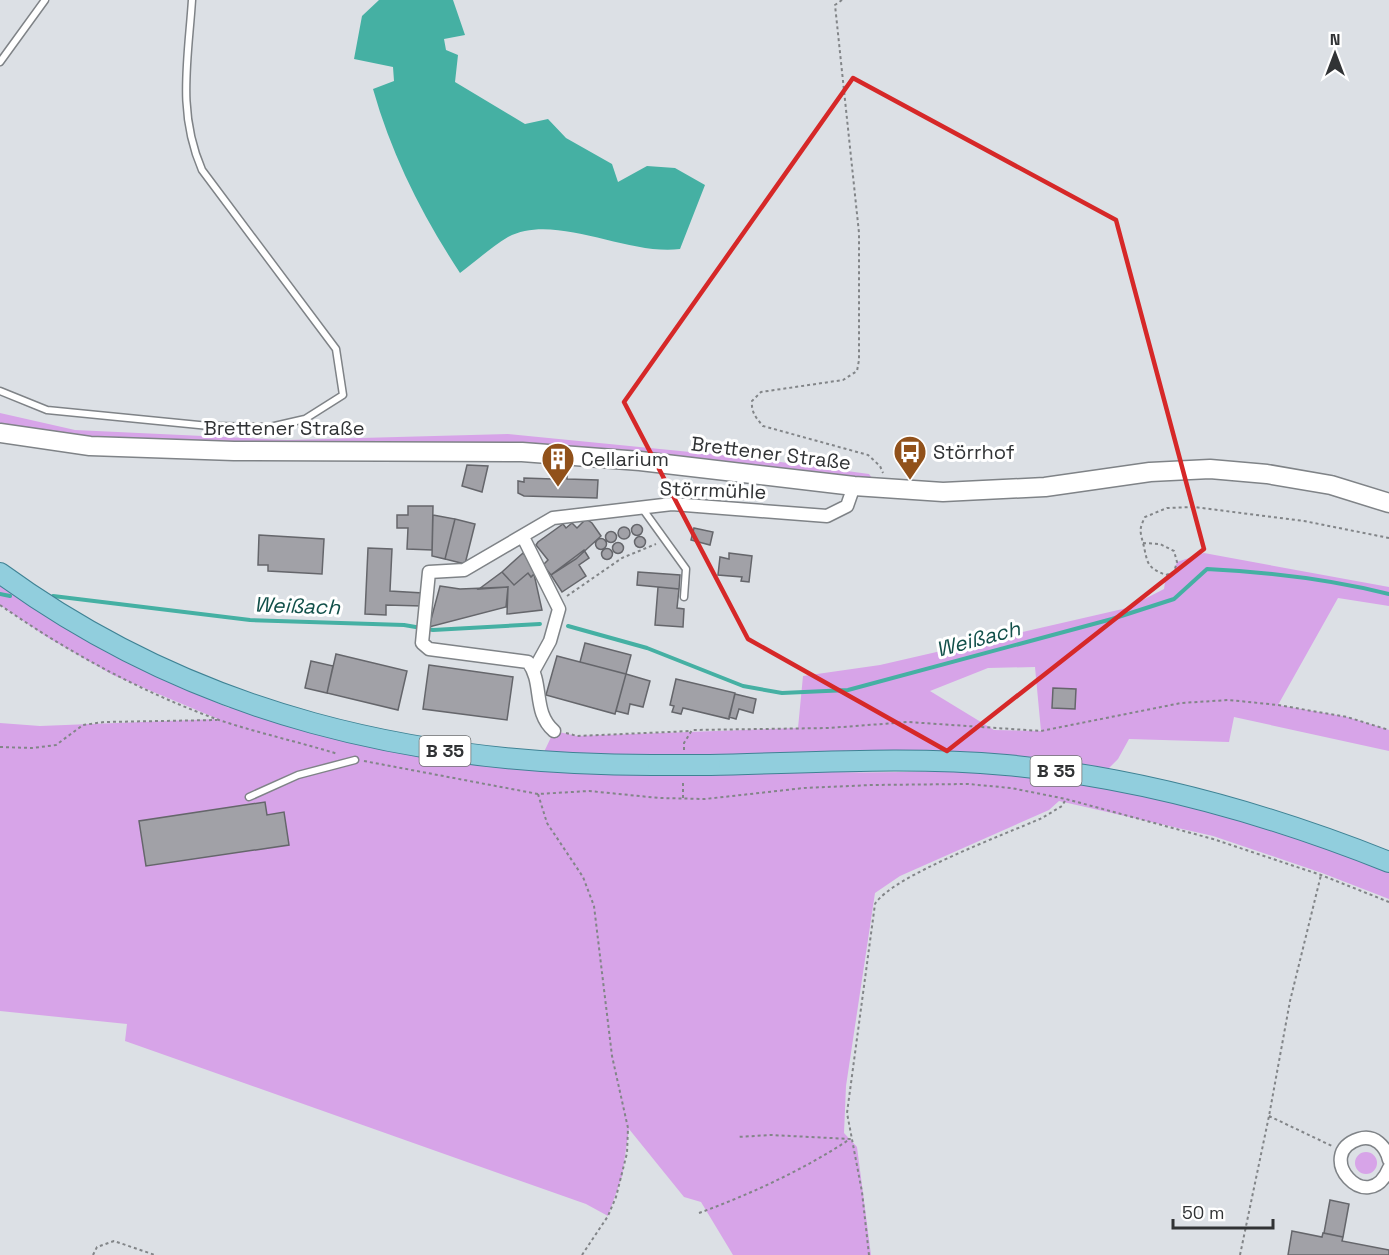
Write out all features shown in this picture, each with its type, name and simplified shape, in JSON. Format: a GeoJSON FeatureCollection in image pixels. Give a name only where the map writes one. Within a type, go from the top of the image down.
{"type":"FeatureCollection","features":[{"type":"Feature","properties":{"kind":"main road","name":"B 35"},"geometry":{"type":"LineString","coordinates":[[0,573],[87,631],[154,665],[288,718],[381,741],[489,758],[583,765],[910,762],[1005,765],[1111,778],[1216,802],[1320,835],[1389,862]]}},
{"type":"Feature","properties":{"kind":"street","name":"Brettener Straße"},"geometry":{"type":"LineString","coordinates":[[0,433],[90,446],[162,449],[522,452],[640,461],[855,486],[943,492],[1046,487],[1150,472],[1210,469],[1267,474],[1331,485],[1389,503]]}},
{"type":"Feature","properties":{"kind":"street","name":"Störrmühle"},"geometry":{"type":"LineString","coordinates":[[534,670],[528,662],[429,649],[422,643],[429,572],[464,570],[553,518],[672,504],[827,516],[847,506],[855,486]]}},
{"type":"Feature","properties":{"kind":"street"},"geometry":{"type":"LineString","coordinates":[[523,537],[559,609],[549,641],[534,670],[544,723],[554,731]]}},
{"type":"Feature","properties":{"kind":"street"},"geometry":{"type":"LineString","coordinates":[[1388,1153],[1378,1141],[1362,1138],[1349,1143],[1343,1152],[1340,1165],[1346,1179],[1360,1187],[1373,1186],[1388,1175]]}},
{"type":"Feature","properties":{"kind":"lane"},"geometry":{"type":"LineString","coordinates":[[0,62],[45,0]]}},
{"type":"Feature","properties":{"kind":"lane"},"geometry":{"type":"LineString","coordinates":[[0,391],[47,410],[209,426],[270,427],[305,418],[343,395],[336,349],[202,170],[190,143],[185,105],[192,0]]}},
{"type":"Feature","properties":{"kind":"lane"},"geometry":{"type":"LineString","coordinates":[[641,507],[686,569],[684,597]]}},
{"type":"Feature","properties":{"kind":"lane"},"geometry":{"type":"LineString","coordinates":[[249,797],[298,775],[355,760]]}},
{"type":"Feature","properties":{"kind":"path"},"geometry":{"type":"LineString","coordinates":[[842,0],[835,5],[859,233],[859,360],[856,371],[843,380],[761,392],[752,401],[752,406],[755,416],[763,426],[868,455],[880,466],[882,488]]}},
{"type":"Feature","properties":{"kind":"path"},"geometry":{"type":"LineString","coordinates":[[1143,543],[1161,544],[1174,551],[1177,562],[1174,572],[1166,575],[1155,571],[1145,560],[1143,543],[1138,531],[1145,517],[1167,508],[1194,507],[1304,521],[1389,538]]}},
{"type":"Feature","properties":{"kind":"path"},"geometry":{"type":"LineString","coordinates":[[556,603],[622,558],[647,550],[663,539]]}},
{"type":"Feature","properties":{"kind":"path"},"geometry":{"type":"LineString","coordinates":[[0,605],[47,638],[113,675],[220,720],[355,760],[538,794],[589,791],[705,799],[804,788],[872,785],[968,784],[1011,788],[1066,799],[1214,839],[1321,875],[1389,902]]}},
{"type":"Feature","properties":{"kind":"path"},"geometry":{"type":"LineString","coordinates":[[554,731],[577,736],[692,730],[829,728],[908,722],[1041,731],[1181,703],[1229,700],[1278,705],[1347,717],[1389,730]]}},
{"type":"Feature","properties":{"kind":"path"},"geometry":{"type":"LineString","coordinates":[[0,747],[33,748],[56,745],[83,725],[104,722],[220,720]]}},
{"type":"Feature","properties":{"kind":"path"},"geometry":{"type":"LineString","coordinates":[[684,754],[684,743],[692,730]]}},
{"type":"Feature","properties":{"kind":"path"},"geometry":{"type":"LineString","coordinates":[[682,798],[683,776]]}},
{"type":"Feature","properties":{"kind":"path"},"geometry":{"type":"LineString","coordinates":[[538,794],[547,823],[583,877],[594,906],[612,1056],[628,1128],[627,1153],[616,1197],[598,1232],[582,1255]]}},
{"type":"Feature","properties":{"kind":"path"},"geometry":{"type":"LineString","coordinates":[[869,1255],[862,1192],[850,1139],[847,1113],[875,904],[881,894],[905,878],[1042,818],[1062,806],[1066,799]]}},
{"type":"Feature","properties":{"kind":"path"},"geometry":{"type":"LineString","coordinates":[[1240,1255],[1290,1001],[1321,875]]}},
{"type":"Feature","properties":{"kind":"path"},"geometry":{"type":"LineString","coordinates":[[1269,1116],[1343,1152]]}},
{"type":"Feature","properties":{"kind":"path"},"geometry":{"type":"LineString","coordinates":[[737,1137],[771,1135],[850,1139]]}},
{"type":"Feature","properties":{"kind":"path"},"geometry":{"type":"LineString","coordinates":[[699,1213],[832,1151],[850,1139]]}},
{"type":"Feature","properties":{"kind":"path"},"geometry":{"type":"LineString","coordinates":[[93,1255],[97,1247],[114,1241],[155,1255]]}},
{"type":"Feature","properties":{"kind":"highlighted area"},"geometry":{"type":"Polygon","coordinates":[[[853,78],[1116,220],[1204,549],[947,751],[748,639],[624,402],[853,78]]]}},
{"type":"Feature","properties":{"kind":"shaded area"},"geometry":{"type":"Polygon","coordinates":[[[379,0],[453,0],[465,35],[444,39],[446,50],[458,55],[455,82],[525,124],[548,119],[566,138],[612,164],[618,182],[647,166],[675,168],[705,185],[680,249],[637,247],[547,229],[527,231],[508,237],[460,273],[409,184],[381,114],[373,89],[394,81],[393,67],[354,59],[362,16],[379,0]]]}},
{"type":"Feature","properties":{"kind":"shaded area"},"geometry":{"type":"Polygon","coordinates":[[[0,413],[75,430],[287,440],[508,434],[751,458],[869,474],[872,478],[548,446],[446,442],[302,444],[99,438],[18,431],[0,425],[0,413]]]}},
{"type":"Feature","properties":{"kind":"shaded area"},"geometry":{"type":"Polygon","coordinates":[[[1204,553],[1389,587],[1389,606],[1338,598],[1278,705],[1347,717],[1389,730],[1389,751],[1234,717],[1229,742],[1129,739],[1118,759],[1108,769],[1008,755],[888,750],[798,752],[800,770],[980,772],[1055,779],[1153,796],[1297,836],[1389,872],[1389,899],[1322,873],[1213,836],[1059,801],[1049,810],[900,876],[875,893],[846,1086],[844,1133],[857,1147],[871,1255],[733,1255],[701,1202],[684,1197],[629,1129],[622,1176],[608,1216],[586,1204],[125,1041],[127,1024],[0,1011],[0,723],[40,726],[218,719],[113,675],[47,637],[0,605],[0,585],[112,651],[229,708],[238,699],[381,741],[543,754],[554,731],[577,736],[798,728],[803,676],[880,665],[1127,608],[1164,589],[1166,575],[1174,571],[1177,562],[1204,553]],[[1035,667],[988,668],[930,691],[994,730],[1041,731],[1035,667]]]}},
{"type":"Feature","properties":{"kind":"shaded area"},"geometry":{"type":"Polygon","coordinates":[[[1366,1152],[1374,1155],[1377,1163],[1374,1171],[1366,1174],[1358,1171],[1355,1163],[1358,1155],[1366,1152]]]}},
{"type":"Feature","properties":{"kind":"building"},"geometry":{"type":"Polygon","coordinates":[[[467,465],[488,466],[482,492],[462,486],[467,465]]]}},
{"type":"Feature","properties":{"kind":"building","name":"Cellarium"},"geometry":{"type":"Polygon","coordinates":[[[553,468],[567,468],[567,479],[598,480],[597,498],[524,496],[518,493],[518,481],[524,482],[524,478],[553,479],[553,468]]]}},
{"type":"Feature","properties":{"kind":"building"},"geometry":{"type":"Polygon","coordinates":[[[408,506],[433,506],[432,550],[407,549],[408,528],[397,528],[397,515],[408,515],[408,506]]]}},
{"type":"Feature","properties":{"kind":"building"},"geometry":{"type":"Polygon","coordinates":[[[433,515],[455,519],[445,559],[432,556],[433,515]]]}},
{"type":"Feature","properties":{"kind":"building"},"geometry":{"type":"Polygon","coordinates":[[[455,519],[475,524],[465,564],[445,559],[455,519]]]}},
{"type":"Feature","properties":{"kind":"building"},"geometry":{"type":"Polygon","coordinates":[[[586,519],[592,523],[601,536],[576,559],[551,575],[543,565],[548,560],[536,545],[563,524],[566,528],[572,523],[577,528],[586,519]]]}},
{"type":"Feature","properties":{"kind":"building"},"geometry":{"type":"Polygon","coordinates":[[[637,525],[641,526],[641,534],[637,535],[633,534],[632,530],[633,526],[637,525]]]}},
{"type":"Feature","properties":{"kind":"building"},"geometry":{"type":"Polygon","coordinates":[[[626,527],[630,533],[626,539],[622,539],[618,531],[626,527]]]}},
{"type":"Feature","properties":{"kind":"building"},"geometry":{"type":"Polygon","coordinates":[[[694,528],[713,532],[710,545],[691,540],[694,528]]]}},
{"type":"Feature","properties":{"kind":"building"},"geometry":{"type":"Polygon","coordinates":[[[611,532],[615,533],[615,541],[611,542],[607,541],[606,537],[607,533],[611,532]]]}},
{"type":"Feature","properties":{"kind":"building"},"geometry":{"type":"Polygon","coordinates":[[[259,535],[324,539],[322,574],[268,571],[268,565],[258,565],[259,535]]]}},
{"type":"Feature","properties":{"kind":"building"},"geometry":{"type":"Polygon","coordinates":[[[640,537],[644,538],[644,546],[640,547],[636,546],[635,542],[636,538],[640,537]]]}},
{"type":"Feature","properties":{"kind":"building"},"geometry":{"type":"Polygon","coordinates":[[[601,539],[605,540],[605,548],[601,549],[597,548],[596,544],[597,540],[601,539]]]}},
{"type":"Feature","properties":{"kind":"building"},"geometry":{"type":"Polygon","coordinates":[[[618,543],[622,544],[622,552],[618,553],[614,552],[613,548],[614,544],[618,543]]]}},
{"type":"Feature","properties":{"kind":"building"},"geometry":{"type":"Polygon","coordinates":[[[368,548],[392,549],[390,591],[423,593],[422,606],[386,605],[386,615],[365,614],[368,548]]]}},
{"type":"Feature","properties":{"kind":"building"},"geometry":{"type":"Polygon","coordinates":[[[607,549],[611,550],[611,558],[607,559],[603,558],[602,554],[603,550],[607,549]]]}},
{"type":"Feature","properties":{"kind":"building"},"geometry":{"type":"Polygon","coordinates":[[[584,550],[589,558],[579,565],[586,576],[562,592],[551,575],[584,550]]]}},
{"type":"Feature","properties":{"kind":"building"},"geometry":{"type":"Polygon","coordinates":[[[523,553],[538,570],[531,577],[528,573],[514,585],[502,572],[523,553]]]}},
{"type":"Feature","properties":{"kind":"building"},"geometry":{"type":"Polygon","coordinates":[[[729,553],[752,556],[749,582],[741,581],[742,577],[718,575],[720,557],[729,559],[729,553]]]}},
{"type":"Feature","properties":{"kind":"building"},"geometry":{"type":"Polygon","coordinates":[[[502,572],[514,585],[528,573],[531,577],[534,574],[542,610],[507,614],[508,587],[479,589],[502,572]]]}},
{"type":"Feature","properties":{"kind":"building"},"geometry":{"type":"Polygon","coordinates":[[[638,572],[680,575],[679,589],[637,585],[638,572]]]}},
{"type":"Feature","properties":{"kind":"building"},"geometry":{"type":"Polygon","coordinates":[[[440,586],[460,589],[508,587],[506,607],[429,627],[440,586]]]}},
{"type":"Feature","properties":{"kind":"building"},"geometry":{"type":"Polygon","coordinates":[[[658,587],[679,589],[677,608],[684,609],[683,627],[655,625],[658,587]]]}},
{"type":"Feature","properties":{"kind":"building"},"geometry":{"type":"Polygon","coordinates":[[[585,643],[631,655],[626,674],[580,662],[585,643]]]}},
{"type":"Feature","properties":{"kind":"building"},"geometry":{"type":"Polygon","coordinates":[[[336,654],[407,671],[398,710],[327,693],[336,654]]]}},
{"type":"Feature","properties":{"kind":"building"},"geometry":{"type":"Polygon","coordinates":[[[557,656],[626,674],[615,714],[546,695],[557,656]]]}},
{"type":"Feature","properties":{"kind":"building"},"geometry":{"type":"Polygon","coordinates":[[[311,661],[333,666],[327,693],[305,688],[311,661]]]}},
{"type":"Feature","properties":{"kind":"building"},"geometry":{"type":"Polygon","coordinates":[[[429,665],[513,677],[507,720],[423,709],[429,665]]]}},
{"type":"Feature","properties":{"kind":"building"},"geometry":{"type":"Polygon","coordinates":[[[626,674],[650,681],[643,707],[630,704],[628,714],[616,711],[626,674]]]}},
{"type":"Feature","properties":{"kind":"building"},"geometry":{"type":"Polygon","coordinates":[[[676,679],[735,693],[729,719],[683,708],[681,714],[672,712],[674,706],[670,705],[676,679]]]}},
{"type":"Feature","properties":{"kind":"building"},"geometry":{"type":"Polygon","coordinates":[[[1053,688],[1076,689],[1075,709],[1052,708],[1053,688]]]}},
{"type":"Feature","properties":{"kind":"building"},"geometry":{"type":"Polygon","coordinates":[[[735,694],[756,699],[753,713],[739,709],[736,719],[729,717],[735,694]]]}},
{"type":"Feature","properties":{"kind":"building"},"geometry":{"type":"Polygon","coordinates":[[[265,802],[267,815],[284,812],[289,845],[146,866],[139,821],[265,802]]]}},
{"type":"Feature","properties":{"kind":"building"},"geometry":{"type":"Polygon","coordinates":[[[1330,1200],[1349,1204],[1343,1237],[1324,1233],[1330,1200]]]}},
{"type":"Feature","properties":{"kind":"building"},"geometry":{"type":"Polygon","coordinates":[[[1292,1231],[1322,1237],[1323,1233],[1343,1237],[1342,1241],[1389,1250],[1389,1255],[1288,1255],[1292,1231]]]}},
{"type":"Feature","properties":{"kind":"waterway","name":"Weißach"},"geometry":{"type":"LineString","coordinates":[[568,626],[647,648],[743,686],[782,693],[848,690],[1112,619],[1174,599],[1207,569],[1298,577],[1389,594]]}},
{"type":"Feature","properties":{"kind":"waterway","name":"Weißach"},"geometry":{"type":"LineString","coordinates":[[0,594],[10,596]]}},
{"type":"Feature","properties":{"kind":"waterway","name":"Weißach"},"geometry":{"type":"LineString","coordinates":[[53,596],[250,620],[404,625],[433,630],[540,624]]}},
{"type":"Feature","properties":{"kind":"place","name":"Störrhof"},"geometry":{"type":"Point","coordinates":[910,481]}},
{"type":"Feature","properties":{"kind":"place","name":"Cellarium"},"geometry":{"type":"Point","coordinates":[558,488]}}]}
